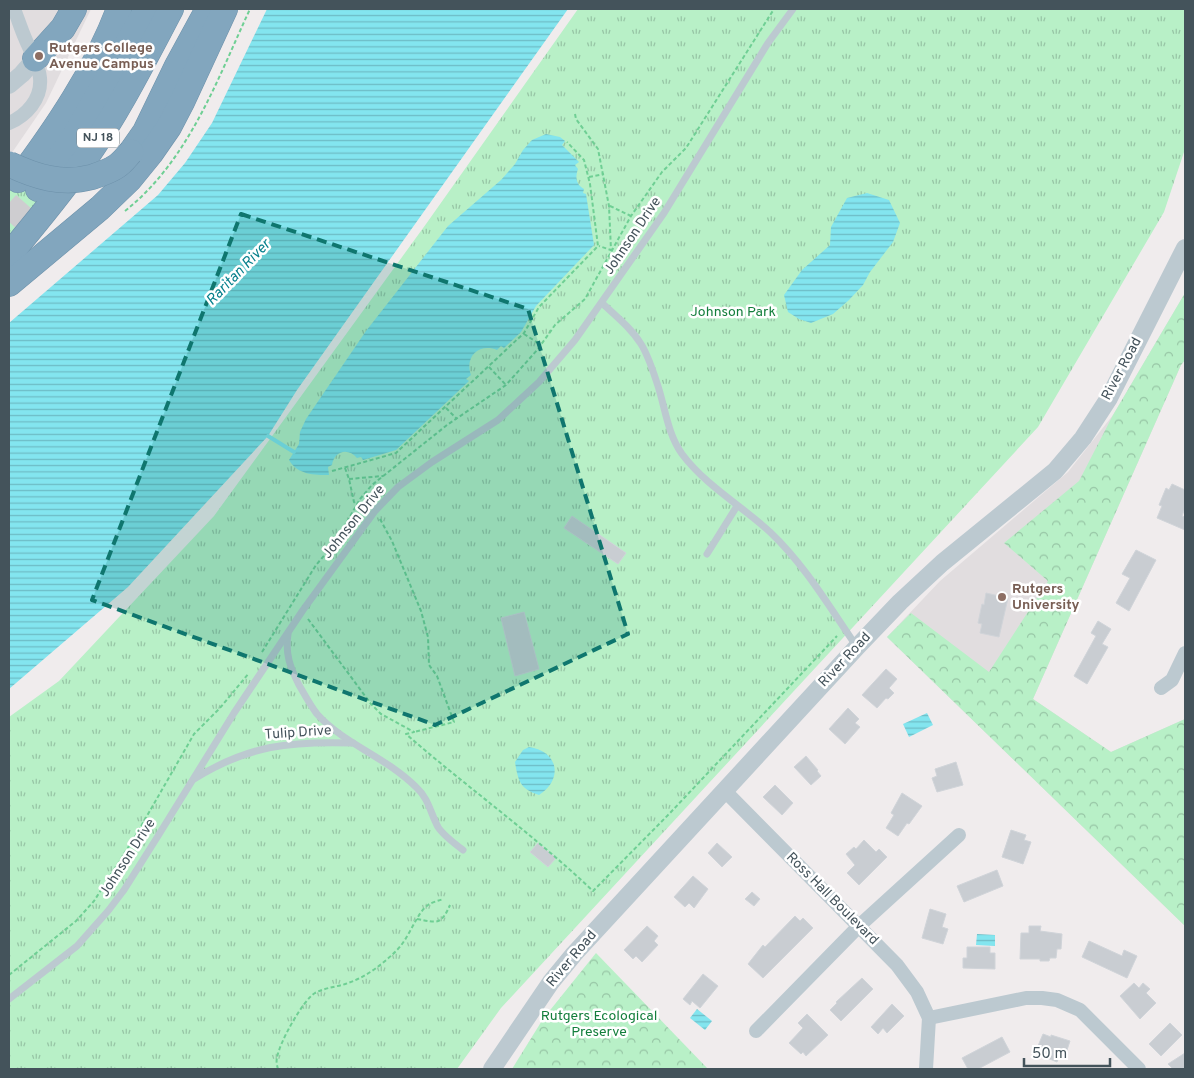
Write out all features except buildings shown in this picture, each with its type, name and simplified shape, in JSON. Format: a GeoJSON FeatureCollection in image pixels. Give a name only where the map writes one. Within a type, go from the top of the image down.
{"type":"FeatureCollection","features":[{"type":"Feature","properties":{"kind":"highway"},"geometry":{"type":"LineString","coordinates":[[35,59],[63,28],[74,9]]}},
{"type":"Feature","properties":{"kind":"highway"},"geometry":{"type":"LineString","coordinates":[[21,178],[56,126],[100,53],[119,9]]}},
{"type":"Feature","properties":{"kind":"highway","name":"NJ 18"},"geometry":{"type":"LineString","coordinates":[[21,178],[75,134],[104,87],[147,9]]}},
{"type":"Feature","properties":{"kind":"highway","name":"NJ 18"},"geometry":{"type":"LineString","coordinates":[[9,255],[53,202],[86,157],[130,87],[171,9]]}},
{"type":"Feature","properties":{"kind":"highway"},"geometry":{"type":"LineString","coordinates":[[21,178],[32,175],[51,180],[81,180],[102,174],[117,166],[131,152],[145,132],[202,9]]}},
{"type":"Feature","properties":{"kind":"highway"},"geometry":{"type":"LineString","coordinates":[[177,66],[208,9]]}},
{"type":"Feature","properties":{"kind":"highway"},"geometry":{"type":"LineString","coordinates":[[9,284],[100,208],[129,180],[151,153],[169,128],[225,9]]}},
{"type":"Feature","properties":{"kind":"street"},"geometry":{"type":"LineString","coordinates":[[9,123],[28,112],[37,96],[40,79],[35,59],[14,9]]}},
{"type":"Feature","properties":{"kind":"street"},"geometry":{"type":"LineString","coordinates":[[9,85],[35,59]]}},
{"type":"Feature","properties":{"kind":"street","name":"River Road"},"geometry":{"type":"LineString","coordinates":[[492,1069],[552,982],[574,954],[857,647],[900,602],[942,563],[1055,471],[1083,438],[1108,398],[1185,248]]}},
{"type":"Feature","properties":{"kind":"street"},"geometry":{"type":"LineString","coordinates":[[1162,688],[1172,680],[1185,653]]}},
{"type":"Feature","properties":{"kind":"street","name":"Ross Hall Boulevard"},"geometry":{"type":"LineString","coordinates":[[724,790],[897,965],[917,992],[929,1018]]}},
{"type":"Feature","properties":{"kind":"street"},"geometry":{"type":"LineString","coordinates":[[756,1031],[859,926],[959,835]]}},
{"type":"Feature","properties":{"kind":"street"},"geometry":{"type":"LineString","coordinates":[[926,1069],[929,1018],[1026,998],[1057,1000],[1080,1010],[1138,1069]]}},
{"type":"Feature","properties":{"kind":"lane","name":"Johnson Drive"},"geometry":{"type":"LineString","coordinates":[[9,999],[77,946],[124,890],[234,713],[303,610],[375,511],[392,493],[432,462],[498,420],[539,382],[575,340],[664,213],[768,43],[793,9]]}},
{"type":"Feature","properties":{"kind":"lane"},"geometry":{"type":"LineString","coordinates":[[602,303],[620,319],[642,345],[658,384],[668,423],[682,453],[703,477],[770,532],[800,565],[857,647]]}},
{"type":"Feature","properties":{"kind":"lane"},"geometry":{"type":"LineString","coordinates":[[707,554],[737,506]]}},
{"type":"Feature","properties":{"kind":"lane","name":"Tulip Drive"},"geometry":{"type":"LineString","coordinates":[[289,631],[287,655],[294,675],[308,702],[329,725],[354,744],[399,770],[418,788],[428,800],[439,829],[463,850]]}},
{"type":"Feature","properties":{"kind":"lane","name":"Tulip Drive"},"geometry":{"type":"LineString","coordinates":[[192,780],[232,758],[261,748],[320,742],[354,744]]}},
{"type":"Feature","properties":{"kind":"path"},"geometry":{"type":"LineString","coordinates":[[574,114],[598,149],[604,174],[609,206],[611,250],[598,246]]}},
{"type":"Feature","properties":{"kind":"path"},"geometry":{"type":"LineString","coordinates":[[567,142],[584,160],[598,246]]}},
{"type":"Feature","properties":{"kind":"path"},"geometry":{"type":"LineString","coordinates":[[588,177],[604,174]]}},
{"type":"Feature","properties":{"kind":"path"},"geometry":{"type":"LineString","coordinates":[[609,206],[631,216]]}},
{"type":"Feature","properties":{"kind":"path"},"geometry":{"type":"LineString","coordinates":[[332,471],[396,453],[524,333],[539,307],[598,246]]}},
{"type":"Feature","properties":{"kind":"path"},"geometry":{"type":"LineString","coordinates":[[524,333],[541,344]]}},
{"type":"Feature","properties":{"kind":"path"},"geometry":{"type":"LineString","coordinates":[[488,367],[506,385]]}},
{"type":"Feature","properties":{"kind":"path"},"geometry":{"type":"LineString","coordinates":[[446,408],[457,419]]}},
{"type":"Feature","properties":{"kind":"path"},"geometry":{"type":"LineString","coordinates":[[345,468],[354,502],[357,505]]}},
{"type":"Feature","properties":{"kind":"path"},"geometry":{"type":"LineString","coordinates":[[349,479],[383,476]]}},
{"type":"Feature","properties":{"kind":"path"},"geometry":{"type":"LineString","coordinates":[[365,494],[371,504]]}},
{"type":"Feature","properties":{"kind":"path"},"geometry":{"type":"LineString","coordinates":[[378,516],[392,541],[421,611],[428,637],[429,665],[437,676],[454,722],[406,734],[450,772],[552,853],[593,891],[670,813],[844,629]]}},
{"type":"Feature","properties":{"kind":"path"},"geometry":{"type":"LineString","coordinates":[[296,598],[371,704],[382,714],[414,732]]}},
{"type":"Feature","properties":{"kind":"path"},"geometry":{"type":"LineString","coordinates":[[278,1069],[277,1058],[301,1007],[315,993],[348,983],[370,973],[406,940],[422,910],[429,904],[443,899]]}},
{"type":"Feature","properties":{"kind":"path"},"geometry":{"type":"LineString","coordinates":[[418,919],[435,923],[439,922],[444,918],[450,905]]}},
{"type":"Feature","properties":{"kind":"highlighted area"},"geometry":{"type":"Polygon","coordinates":[[[241,214],[528,309],[628,634],[435,725],[92,600],[241,214]]]}},
{"type":"Feature","properties":{"kind":"shaded area","name":"Rutgers College Avenue Campus"},"geometry":{"type":"Polygon","coordinates":[[[9,9],[91,9],[46,103],[9,157],[9,9]]]}},
{"type":"Feature","properties":{"kind":"shaded area","name":"Rutgers University"},"geometry":{"type":"Polygon","coordinates":[[[1185,293],[1185,360],[1181,365],[1033,699],[1111,752],[1185,719],[1185,926],[887,637],[940,581],[1068,472],[1113,415],[1185,293]]]}},
{"type":"Feature","properties":{"kind":"green space","name":"Johnson Park"},"geometry":{"type":"Polygon","coordinates":[[[578,9],[1185,9],[1185,149],[1164,212],[1038,427],[501,1008],[457,1069],[9,1069],[9,717],[59,681],[214,516],[426,224],[578,9]]]}},
{"type":"Feature","properties":{"kind":"green space"},"geometry":{"type":"Polygon","coordinates":[[[9,183],[44,200],[9,236],[9,183]]]}},
{"type":"Feature","properties":{"kind":"green space","name":"Rutgers University"},"geometry":{"type":"Polygon","coordinates":[[[1185,293],[1185,360],[1181,365],[1033,699],[1111,752],[1185,719],[1185,926],[887,637],[911,613],[989,672],[1048,581],[1004,543],[1079,481],[1113,415],[1185,293]]]}},
{"type":"Feature","properties":{"kind":"green space","name":"Rutgers Ecological Preserve"},"geometry":{"type":"Polygon","coordinates":[[[596,953],[708,1069],[512,1069],[543,1019],[596,953]]]}},
{"type":"Feature","properties":{"kind":"water","name":"Raritan River"},"geometry":{"type":"Polygon","coordinates":[[[267,9],[568,9],[297,390],[268,436],[128,587],[9,689],[9,323],[158,195],[185,163],[212,123],[267,9]]]}},
{"type":"Feature","properties":{"kind":"water"},"geometry":{"type":"Polygon","coordinates":[[[546,134],[560,137],[565,141],[562,145],[579,162],[575,165],[578,169],[577,180],[584,189],[583,193],[586,194],[594,245],[536,306],[521,332],[504,348],[501,346],[497,350],[485,348],[475,353],[470,362],[471,375],[466,379],[469,381],[396,450],[363,460],[361,457],[357,458],[350,452],[342,452],[335,456],[332,465],[328,467],[329,475],[312,474],[297,469],[289,460],[299,444],[300,432],[306,419],[366,331],[448,226],[501,180],[532,140],[546,134]]]}},
{"type":"Feature","properties":{"kind":"water"},"geometry":{"type":"Polygon","coordinates":[[[867,193],[889,200],[900,223],[893,242],[870,272],[863,285],[833,314],[811,323],[799,319],[788,312],[784,295],[802,270],[830,245],[831,227],[847,198],[867,193]]]}},
{"type":"Feature","properties":{"kind":"water"},"geometry":{"type":"Polygon","coordinates":[[[927,713],[933,725],[909,737],[903,724],[927,713]]]}},
{"type":"Feature","properties":{"kind":"water"},"geometry":{"type":"Polygon","coordinates":[[[529,747],[546,754],[552,760],[554,766],[552,781],[547,789],[539,795],[524,787],[516,769],[515,762],[523,750],[529,747]]]}},
{"type":"Feature","properties":{"kind":"water"},"geometry":{"type":"Polygon","coordinates":[[[977,934],[995,935],[995,946],[976,945],[977,934]]]}},
{"type":"Feature","properties":{"kind":"water"},"geometry":{"type":"Polygon","coordinates":[[[697,1009],[712,1021],[705,1030],[690,1018],[697,1009]]]}},
{"type":"Feature","properties":{"kind":"waterway"},"geometry":{"type":"LineString","coordinates":[[268,436],[294,452]]}},
{"type":"Feature","properties":{"kind":"tunnel"},"geometry":{"type":"LineString","coordinates":[[9,222],[38,189]]}},
{"type":"Feature","properties":{"kind":"place","name":"Rutgers College Avenue Campus"},"geometry":{"type":"Point","coordinates":[39,56]}},
{"type":"Feature","properties":{"kind":"place","name":"Rutgers University"},"geometry":{"type":"Point","coordinates":[1002,597]}}]}
